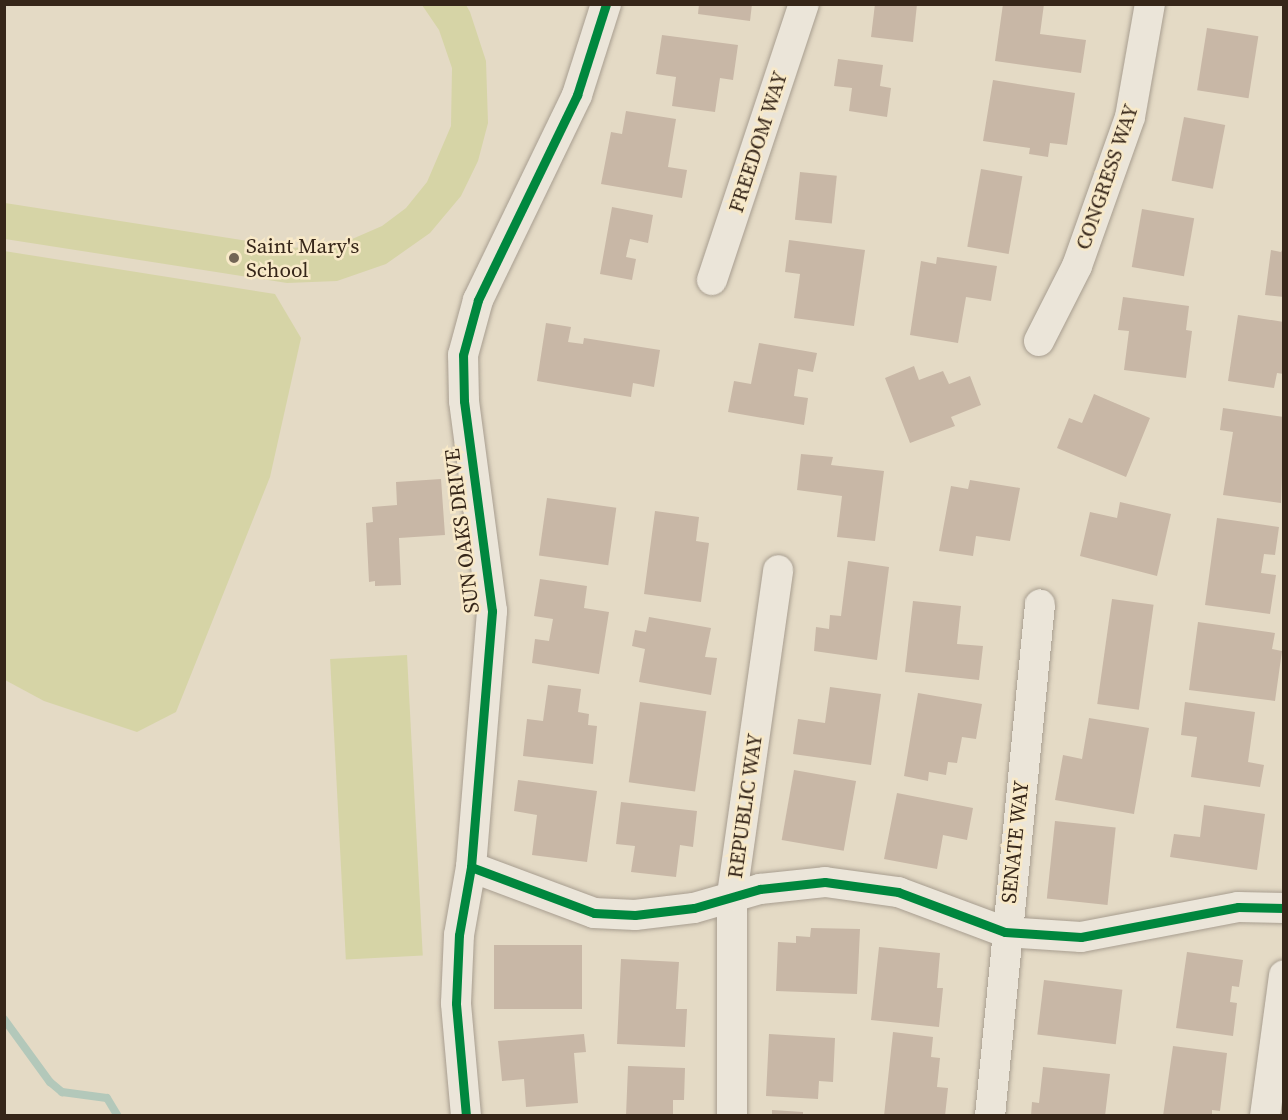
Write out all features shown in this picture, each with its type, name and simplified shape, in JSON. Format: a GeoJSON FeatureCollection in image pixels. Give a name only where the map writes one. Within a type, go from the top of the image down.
{"type":"FeatureCollection","features":[{"type":"Feature","properties":{"kind":"street","name":"SUN OAKS DRIVE"},"geometry":{"type":"LineString","coordinates":[[466,1116],[456,1003],[459,935],[471,867],[492,611],[465,401],[463,355],[478,300],[577,95],[606,4]]}},
{"type":"Feature","properties":{"kind":"street","name":"FREEDOM WAY"},"geometry":{"type":"LineString","coordinates":[[712,280],[804,4]]}},
{"type":"Feature","properties":{"kind":"street","name":"CONGRESS WAY"},"geometry":{"type":"LineString","coordinates":[[1039,341],[1077,266],[1130,117],[1150,4]]}},
{"type":"Feature","properties":{"kind":"street","name":"REPUBLIC WAY"},"geometry":{"type":"LineString","coordinates":[[732,1116],[732,895],[778,570]]}},
{"type":"Feature","properties":{"kind":"street","name":"SENATE WAY"},"geometry":{"type":"LineString","coordinates":[[990,1116],[1005,932],[1040,604]]}},
{"type":"Feature","properties":{"kind":"street"},"geometry":{"type":"LineString","coordinates":[[471,867],[594,913],[635,915],[694,909],[732,895],[825,882],[857,883],[898,892],[1005,932],[1080,937],[1238,907],[1284,908]]}},
{"type":"Feature","properties":{"kind":"street"},"geometry":{"type":"LineString","coordinates":[[1265,1116],[1284,975]]}},
{"type":"Feature","properties":{"kind":"shaded area"},"geometry":{"type":"Polygon","coordinates":[[[422,5],[466,5],[470,12],[486,61],[488,123],[478,161],[461,196],[430,233],[386,264],[337,281],[287,283],[5,239],[5,203],[292,248],[343,243],[382,226],[406,208],[427,182],[451,126],[452,68],[439,30],[422,5]]]}},
{"type":"Feature","properties":{"kind":"shaded area"},"geometry":{"type":"Polygon","coordinates":[[[4,251],[275,294],[301,338],[270,477],[176,712],[137,732],[44,701],[5,680],[4,251]]]}},
{"type":"Feature","properties":{"kind":"shaded area"},"geometry":{"type":"Polygon","coordinates":[[[407,655],[423,956],[346,960],[330,659],[407,655]]]}},
{"type":"Feature","properties":{"kind":"building"},"geometry":{"type":"Polygon","coordinates":[[[699,4],[752,4],[750,21],[698,14],[699,4]]]}},
{"type":"Feature","properties":{"kind":"building"},"geometry":{"type":"Polygon","coordinates":[[[875,4],[917,4],[913,42],[871,37],[875,4]]]}},
{"type":"Feature","properties":{"kind":"building"},"geometry":{"type":"Polygon","coordinates":[[[1003,4],[1044,4],[1040,34],[1086,40],[1081,73],[995,61],[1003,4]]]}},
{"type":"Feature","properties":{"kind":"building"},"geometry":{"type":"Polygon","coordinates":[[[1207,28],[1258,36],[1249,98],[1197,90],[1207,28]]]}},
{"type":"Feature","properties":{"kind":"building"},"geometry":{"type":"Polygon","coordinates":[[[662,35],[738,45],[733,80],[720,78],[715,112],[672,106],[676,77],[656,74],[662,35]]]}},
{"type":"Feature","properties":{"kind":"building"},"geometry":{"type":"Polygon","coordinates":[[[838,59],[883,65],[880,86],[891,88],[887,117],[849,111],[852,88],[834,86],[838,59]]]}},
{"type":"Feature","properties":{"kind":"building"},"geometry":{"type":"Polygon","coordinates":[[[993,80],[1075,93],[1067,145],[1050,143],[1048,157],[1029,154],[1030,148],[983,141],[993,80]]]}},
{"type":"Feature","properties":{"kind":"building"},"geometry":{"type":"Polygon","coordinates":[[[626,111],[676,119],[668,167],[687,170],[682,198],[601,184],[611,132],[622,134],[626,111]]]}},
{"type":"Feature","properties":{"kind":"building"},"geometry":{"type":"Polygon","coordinates":[[[1184,117],[1225,125],[1213,189],[1172,181],[1184,117]]]}},
{"type":"Feature","properties":{"kind":"building"},"geometry":{"type":"Polygon","coordinates":[[[981,169],[1022,176],[1009,254],[967,247],[981,169]]]}},
{"type":"Feature","properties":{"kind":"building"},"geometry":{"type":"Polygon","coordinates":[[[800,172],[837,176],[832,224],[795,220],[800,172]]]}},
{"type":"Feature","properties":{"kind":"building"},"geometry":{"type":"Polygon","coordinates":[[[612,207],[653,215],[648,243],[630,239],[626,257],[636,259],[632,280],[600,274],[612,207]]]}},
{"type":"Feature","properties":{"kind":"building"},"geometry":{"type":"Polygon","coordinates":[[[1142,209],[1194,218],[1184,276],[1132,267],[1142,209]]]}},
{"type":"Feature","properties":{"kind":"building"},"geometry":{"type":"Polygon","coordinates":[[[789,240],[865,250],[854,326],[794,318],[800,274],[785,272],[789,240]]]}},
{"type":"Feature","properties":{"kind":"building"},"geometry":{"type":"Polygon","coordinates":[[[1284,246],[1284,297],[1265,295],[1271,250],[1281,252],[1284,246]]]}},
{"type":"Feature","properties":{"kind":"building"},"geometry":{"type":"Polygon","coordinates":[[[937,257],[997,266],[991,301],[966,297],[958,343],[910,335],[921,261],[936,264],[937,257]]]}},
{"type":"Feature","properties":{"kind":"building"},"geometry":{"type":"Polygon","coordinates":[[[1123,297],[1189,306],[1186,330],[1192,331],[1186,378],[1124,370],[1129,331],[1118,330],[1123,297]]]}},
{"type":"Feature","properties":{"kind":"building"},"geometry":{"type":"Polygon","coordinates":[[[1238,315],[1284,322],[1284,374],[1277,373],[1274,388],[1228,381],[1238,315]]]}},
{"type":"Feature","properties":{"kind":"building"},"geometry":{"type":"Polygon","coordinates":[[[546,323],[571,327],[568,342],[583,344],[584,338],[660,350],[654,387],[633,383],[631,397],[537,381],[546,323]]]}},
{"type":"Feature","properties":{"kind":"building"},"geometry":{"type":"Polygon","coordinates":[[[759,343],[817,353],[813,372],[798,369],[794,396],[808,398],[804,425],[728,412],[734,381],[751,384],[759,343]]]}},
{"type":"Feature","properties":{"kind":"building"},"geometry":{"type":"Polygon","coordinates":[[[914,366],[919,380],[943,371],[949,384],[970,376],[981,405],[951,417],[955,426],[910,443],[885,378],[914,366]]]}},
{"type":"Feature","properties":{"kind":"building"},"geometry":{"type":"Polygon","coordinates":[[[1094,394],[1150,418],[1126,477],[1057,448],[1069,418],[1082,423],[1094,394]]]}},
{"type":"Feature","properties":{"kind":"building"},"geometry":{"type":"Polygon","coordinates":[[[1223,408],[1284,417],[1281,503],[1223,495],[1233,432],[1220,430],[1223,408]]]}},
{"type":"Feature","properties":{"kind":"building"},"geometry":{"type":"Polygon","coordinates":[[[801,454],[833,457],[831,465],[884,471],[875,541],[837,537],[842,496],[797,490],[801,454]]]}},
{"type":"Feature","properties":{"kind":"building"},"geometry":{"type":"Polygon","coordinates":[[[441,479],[445,535],[399,538],[401,585],[375,586],[375,581],[369,582],[366,523],[373,522],[372,507],[397,505],[396,482],[441,479]]]}},
{"type":"Feature","properties":{"kind":"building"},"geometry":{"type":"Polygon","coordinates":[[[970,480],[1020,488],[1010,541],[976,536],[973,556],[939,551],[951,486],[968,489],[970,480]]]}},
{"type":"Feature","properties":{"kind":"building"},"geometry":{"type":"Polygon","coordinates":[[[547,498],[616,508],[608,565],[539,555],[547,498]]]}},
{"type":"Feature","properties":{"kind":"building"},"geometry":{"type":"Polygon","coordinates":[[[1120,502],[1171,514],[1157,576],[1080,556],[1090,512],[1117,518],[1120,502]]]}},
{"type":"Feature","properties":{"kind":"building"},"geometry":{"type":"Polygon","coordinates":[[[655,511],[699,517],[696,541],[709,543],[701,602],[644,594],[655,511]]]}},
{"type":"Feature","properties":{"kind":"building"},"geometry":{"type":"Polygon","coordinates":[[[1217,518],[1279,527],[1275,555],[1264,554],[1261,573],[1276,575],[1270,614],[1205,605],[1217,518]]]}},
{"type":"Feature","properties":{"kind":"building"},"geometry":{"type":"Polygon","coordinates":[[[848,561],[889,567],[877,660],[814,651],[816,627],[829,629],[830,615],[841,616],[848,561]]]}},
{"type":"Feature","properties":{"kind":"building"},"geometry":{"type":"Polygon","coordinates":[[[540,579],[587,586],[584,608],[609,612],[599,674],[532,663],[535,639],[549,641],[553,619],[534,616],[540,579]]]}},
{"type":"Feature","properties":{"kind":"building"},"geometry":{"type":"Polygon","coordinates":[[[1112,599],[1154,605],[1139,710],[1097,704],[1112,599]]]}},
{"type":"Feature","properties":{"kind":"building"},"geometry":{"type":"Polygon","coordinates":[[[913,601],[961,606],[957,644],[983,646],[979,680],[905,672],[913,601]]]}},
{"type":"Feature","properties":{"kind":"building"},"geometry":{"type":"Polygon","coordinates":[[[649,617],[711,628],[705,657],[717,658],[711,695],[639,682],[645,649],[632,646],[635,630],[646,632],[649,617]]]}},
{"type":"Feature","properties":{"kind":"building"},"geometry":{"type":"Polygon","coordinates":[[[1198,622],[1275,633],[1272,649],[1282,651],[1275,701],[1189,690],[1198,622]]]}},
{"type":"Feature","properties":{"kind":"building"},"geometry":{"type":"Polygon","coordinates":[[[548,685],[581,689],[578,712],[589,714],[588,725],[597,726],[593,764],[523,756],[527,719],[543,721],[548,685]]]}},
{"type":"Feature","properties":{"kind":"building"},"geometry":{"type":"Polygon","coordinates":[[[830,687],[881,694],[871,765],[793,754],[798,719],[825,723],[830,687]]]}},
{"type":"Feature","properties":{"kind":"building"},"geometry":{"type":"Polygon","coordinates":[[[918,693],[982,704],[976,739],[962,737],[957,763],[948,762],[946,775],[929,772],[928,781],[904,776],[918,693]]]}},
{"type":"Feature","properties":{"kind":"building"},"geometry":{"type":"Polygon","coordinates":[[[640,702],[706,711],[695,792],[629,782],[640,702]]]}},
{"type":"Feature","properties":{"kind":"building"},"geometry":{"type":"Polygon","coordinates":[[[1185,702],[1255,712],[1248,762],[1264,765],[1260,787],[1191,777],[1197,737],[1181,735],[1185,702]]]}},
{"type":"Feature","properties":{"kind":"building"},"geometry":{"type":"Polygon","coordinates":[[[1089,718],[1149,728],[1134,814],[1055,800],[1063,755],[1082,759],[1089,718]]]}},
{"type":"Feature","properties":{"kind":"building"},"geometry":{"type":"Polygon","coordinates":[[[794,770],[856,781],[844,851],[782,840],[794,770]]]}},
{"type":"Feature","properties":{"kind":"building"},"geometry":{"type":"Polygon","coordinates":[[[518,780],[597,791],[587,862],[532,855],[537,815],[514,811],[518,780]]]}},
{"type":"Feature","properties":{"kind":"building"},"geometry":{"type":"Polygon","coordinates":[[[897,793],[973,808],[967,840],[943,835],[937,869],[884,859],[897,793]]]}},
{"type":"Feature","properties":{"kind":"building"},"geometry":{"type":"Polygon","coordinates":[[[621,802],[697,811],[693,847],[680,845],[676,877],[631,872],[635,846],[616,844],[621,802]]]}},
{"type":"Feature","properties":{"kind":"building"},"geometry":{"type":"Polygon","coordinates":[[[1204,805],[1265,814],[1257,870],[1170,857],[1174,834],[1200,837],[1204,805]]]}},
{"type":"Feature","properties":{"kind":"building"},"geometry":{"type":"Polygon","coordinates":[[[1055,821],[1116,827],[1108,905],[1047,899],[1055,821]]]}},
{"type":"Feature","properties":{"kind":"building"},"geometry":{"type":"Polygon","coordinates":[[[811,928],[860,929],[857,994],[776,991],[778,942],[796,943],[796,936],[810,937],[811,928]]]}},
{"type":"Feature","properties":{"kind":"building"},"geometry":{"type":"Polygon","coordinates":[[[494,945],[582,945],[582,1009],[494,1009],[494,945]]]}},
{"type":"Feature","properties":{"kind":"building"},"geometry":{"type":"Polygon","coordinates":[[[879,947],[940,953],[937,988],[943,988],[939,1027],[871,1020],[879,947]]]}},
{"type":"Feature","properties":{"kind":"building"},"geometry":{"type":"Polygon","coordinates":[[[1187,952],[1243,960],[1239,987],[1232,986],[1230,1002],[1237,1003],[1233,1036],[1176,1028],[1187,952]]]}},
{"type":"Feature","properties":{"kind":"building"},"geometry":{"type":"Polygon","coordinates":[[[621,959],[679,962],[676,1009],[687,1009],[685,1047],[617,1044],[621,959]]]}},
{"type":"Feature","properties":{"kind":"building"},"geometry":{"type":"Polygon","coordinates":[[[1044,980],[1122,990],[1116,1044],[1037,1035],[1044,980]]]}},
{"type":"Feature","properties":{"kind":"building"},"geometry":{"type":"Polygon","coordinates":[[[893,1032],[933,1037],[931,1057],[940,1058],[937,1087],[948,1088],[945,1116],[884,1116],[893,1032]]]}},
{"type":"Feature","properties":{"kind":"building"},"geometry":{"type":"Polygon","coordinates":[[[584,1034],[586,1052],[574,1053],[578,1103],[526,1107],[524,1079],[502,1081],[498,1041],[584,1034]]]}},
{"type":"Feature","properties":{"kind":"building"},"geometry":{"type":"Polygon","coordinates":[[[769,1034],[835,1038],[833,1082],[819,1081],[818,1099],[766,1096],[769,1034]]]}},
{"type":"Feature","properties":{"kind":"building"},"geometry":{"type":"Polygon","coordinates":[[[1173,1046],[1227,1053],[1220,1111],[1212,1110],[1212,1116],[1163,1116],[1173,1046]]]}},
{"type":"Feature","properties":{"kind":"building"},"geometry":{"type":"Polygon","coordinates":[[[628,1066],[685,1068],[684,1100],[673,1100],[673,1116],[626,1116],[628,1066]]]}},
{"type":"Feature","properties":{"kind":"building"},"geometry":{"type":"Polygon","coordinates":[[[1043,1067],[1110,1074],[1105,1116],[1031,1116],[1032,1102],[1039,1103],[1043,1067]]]}},
{"type":"Feature","properties":{"kind":"building"},"geometry":{"type":"Polygon","coordinates":[[[772,1110],[803,1112],[803,1116],[772,1116],[772,1110]]]}},
{"type":"Feature","properties":{"kind":"waterway"},"geometry":{"type":"LineString","coordinates":[[4,1019],[50,1082],[62,1092],[107,1098],[118,1116]]}},
{"type":"Feature","properties":{"kind":"cycle path"},"geometry":{"type":"LineString","coordinates":[[466,1116],[456,1003],[459,935],[471,867],[492,611],[464,401],[463,355],[478,300],[577,95],[606,4]]}},
{"type":"Feature","properties":{"kind":"cycle path"},"geometry":{"type":"LineString","coordinates":[[471,867],[594,913],[635,915],[694,908],[760,889],[825,882],[898,892],[1005,932],[1081,937],[1238,907],[1284,908]]}},
{"type":"Feature","properties":{"kind":"place","name":"Saint Mary's School"},"geometry":{"type":"Point","coordinates":[234,258]}}]}
